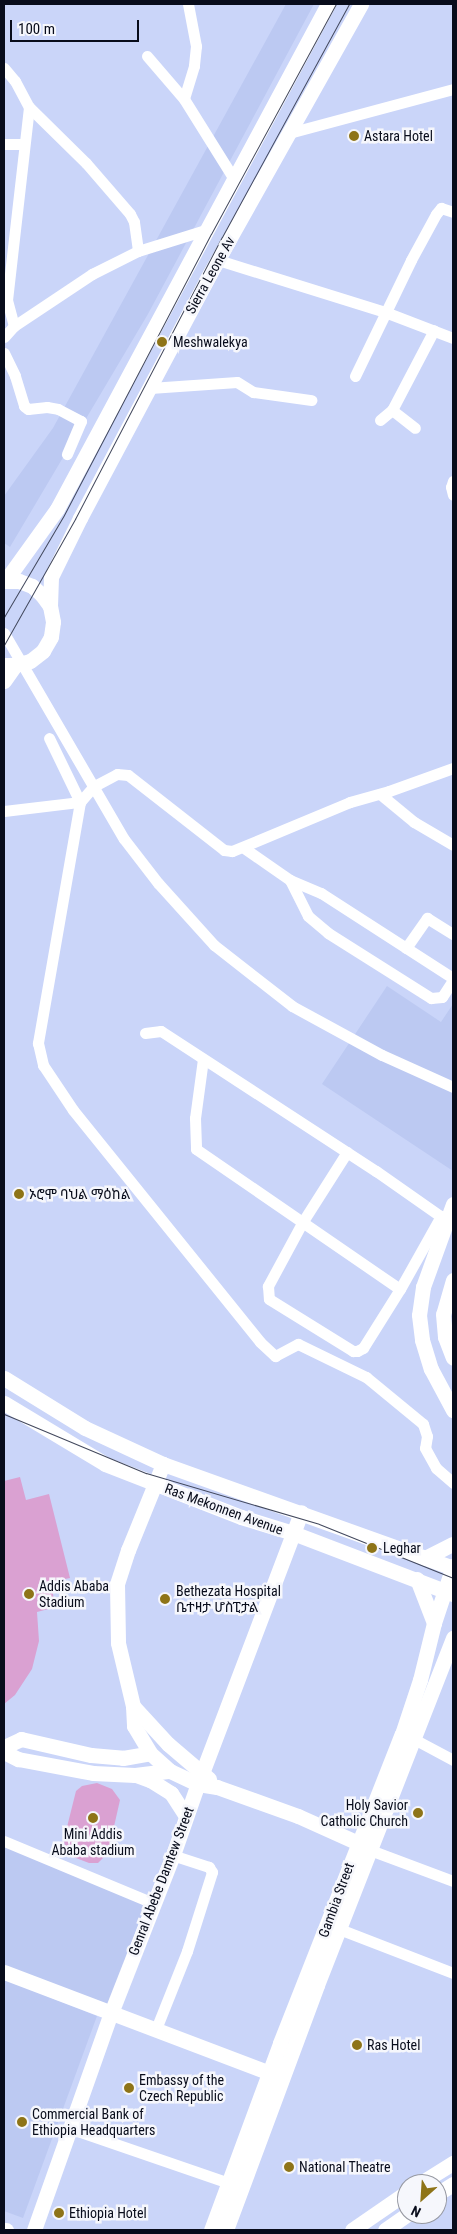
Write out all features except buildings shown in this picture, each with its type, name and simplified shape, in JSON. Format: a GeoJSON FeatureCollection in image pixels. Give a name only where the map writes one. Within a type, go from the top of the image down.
{"type":"FeatureCollection","features":[{"type":"Feature","properties":{"kind":"main road","name":"Sierra Leone Av"},"geometry":{"type":"LineString","coordinates":[[5,580],[57,509],[328,4]]}},
{"type":"Feature","properties":{"kind":"main road","name":"Sierra Leone Av"},"geometry":{"type":"LineString","coordinates":[[10,665],[30,660],[43,651],[47,644],[53,622],[50,606],[51,577],[80,518],[218,260],[361,4]]}},
{"type":"Feature","properties":{"kind":"main road"},"geometry":{"type":"LineString","coordinates":[[5,580],[19,581],[32,586],[50,606]]}},
{"type":"Feature","properties":{"kind":"main road"},"geometry":{"type":"LineString","coordinates":[[4,681],[10,665]]}},
{"type":"Feature","properties":{"kind":"main road"},"geometry":{"type":"LineString","coordinates":[[453,1204],[424,1286],[419,1316],[422,1340],[431,1369],[453,1410]]}},
{"type":"Feature","properties":{"kind":"main road"},"geometry":{"type":"LineString","coordinates":[[453,1280],[444,1314],[446,1337],[453,1358]]}},
{"type":"Feature","properties":{"kind":"main road","name":"Ras Mekonnen Avenue"},"geometry":{"type":"LineString","coordinates":[[4,1378],[85,1428],[163,1464],[453,1567]]}},
{"type":"Feature","properties":{"kind":"main road","name":"Ras Mekonnen Avenue"},"geometry":{"type":"LineString","coordinates":[[4,1402],[98,1460],[240,1517],[293,1533],[449,1592]]}},
{"type":"Feature","properties":{"kind":"main road"},"geometry":{"type":"LineString","coordinates":[[163,1464],[128,1550],[117,1584],[118,1643],[133,1706],[134,1726],[150,1753],[170,1771]]}},
{"type":"Feature","properties":{"kind":"main road","name":"Genral Abebe Damtew Street"},"geometry":{"type":"LineString","coordinates":[[34,2230],[111,2012],[173,1855],[300,1512]]}},
{"type":"Feature","properties":{"kind":"main road"},"geometry":{"type":"LineString","coordinates":[[425,1558],[453,1544]]}},
{"type":"Feature","properties":{"kind":"main road","name":"Gambia Street"},"geometry":{"type":"LineString","coordinates":[[211,2230],[235,2185],[364,1846],[420,1680],[434,1623],[449,1592],[453,1567]]}},
{"type":"Feature","properties":{"kind":"main road"},"geometry":{"type":"LineString","coordinates":[[416,1579],[434,1623]]}},
{"type":"Feature","properties":{"kind":"main road","name":"Gambia Street"},"geometry":{"type":"LineString","coordinates":[[364,1846],[412,1738],[453,1638]]}},
{"type":"Feature","properties":{"kind":"main road"},"geometry":{"type":"LineString","coordinates":[[133,1706],[200,1778]]}},
{"type":"Feature","properties":{"kind":"main road"},"geometry":{"type":"LineString","coordinates":[[4,1747],[21,1739],[91,1755],[123,1758],[150,1753]]}},
{"type":"Feature","properties":{"kind":"main road"},"geometry":{"type":"LineString","coordinates":[[4,1752],[18,1759],[93,1773],[135,1775],[170,1771],[200,1778],[298,1816],[364,1846]]}},
{"type":"Feature","properties":{"kind":"main road"},"geometry":{"type":"LineString","coordinates":[[135,1775],[150,1780],[171,1794],[181,1805],[186,1816]]}},
{"type":"Feature","properties":{"kind":"main road"},"geometry":{"type":"LineString","coordinates":[[4,1972],[276,2076]]}},
{"type":"Feature","properties":{"kind":"main road"},"geometry":{"type":"LineString","coordinates":[[434,2174],[453,2162]]}},
{"type":"Feature","properties":{"kind":"main road","name":"Gambia Street"},"geometry":{"type":"LineString","coordinates":[[226,2230],[235,2185]]}},
{"type":"Feature","properties":{"kind":"main road"},"geometry":{"type":"LineString","coordinates":[[352,2230],[397,2198]]}},
{"type":"Feature","properties":{"kind":"main road"},"geometry":{"type":"LineString","coordinates":[[391,2202],[397,2208]]}},
{"type":"Feature","properties":{"kind":"main road"},"geometry":{"type":"LineString","coordinates":[[385,2230],[397,2222]]}},
{"type":"Feature","properties":{"kind":"street"},"geometry":{"type":"LineString","coordinates":[[184,99],[194,66],[196,46],[188,4]]}},
{"type":"Feature","properties":{"kind":"street"},"geometry":{"type":"LineString","coordinates":[[147,56],[184,99],[234,179]]}},
{"type":"Feature","properties":{"kind":"street"},"geometry":{"type":"LineString","coordinates":[[4,68],[15,81],[29,107],[86,163],[130,214],[134,222],[138,251]]}},
{"type":"Feature","properties":{"kind":"street"},"geometry":{"type":"LineString","coordinates":[[289,133],[453,89]]}},
{"type":"Feature","properties":{"kind":"street"},"geometry":{"type":"LineString","coordinates":[[14,326],[5,300],[29,107]]}},
{"type":"Feature","properties":{"kind":"street"},"geometry":{"type":"LineString","coordinates":[[4,144],[23,144]]}},
{"type":"Feature","properties":{"kind":"street"},"geometry":{"type":"LineString","coordinates":[[355,376],[436,214],[441,208],[453,212]]}},
{"type":"Feature","properties":{"kind":"street"},"geometry":{"type":"LineString","coordinates":[[4,337],[14,326],[92,274],[138,251],[208,229]]}},
{"type":"Feature","properties":{"kind":"street"},"geometry":{"type":"LineString","coordinates":[[218,260],[386,312],[453,338]]}},
{"type":"Feature","properties":{"kind":"street"},"geometry":{"type":"LineString","coordinates":[[380,420],[392,410],[434,330]]}},
{"type":"Feature","properties":{"kind":"street"},"geometry":{"type":"LineString","coordinates":[[4,353],[15,376],[24,406],[28,408],[47,407],[58,409],[81,421],[67,454]]}},
{"type":"Feature","properties":{"kind":"street"},"geometry":{"type":"LineString","coordinates":[[150,388],[237,382],[253,392],[311,400]]}},
{"type":"Feature","properties":{"kind":"street"},"geometry":{"type":"LineString","coordinates":[[392,410],[415,428]]}},
{"type":"Feature","properties":{"kind":"street"},"geometry":{"type":"LineString","coordinates":[[453,481],[451,487],[453,495]]}},
{"type":"Feature","properties":{"kind":"street"},"geometry":{"type":"LineString","coordinates":[[4,633],[124,839],[214,945],[292,1006],[382,1055],[453,1087]]}},
{"type":"Feature","properties":{"kind":"street"},"geometry":{"type":"LineString","coordinates":[[49,738],[80,802]]}},
{"type":"Feature","properties":{"kind":"street"},"geometry":{"type":"LineString","coordinates":[[453,768],[380,794],[350,802],[244,848],[232,851],[224,850],[128,775],[117,774],[108,777],[93,787],[80,802],[38,1043],[43,1065],[73,1110],[260,1342],[275,1356],[298,1344],[366,1377],[423,1424],[427,1436],[425,1448],[436,1468],[453,1483]]}},
{"type":"Feature","properties":{"kind":"street"},"geometry":{"type":"LineString","coordinates":[[380,794],[414,822],[453,844]]}},
{"type":"Feature","properties":{"kind":"street"},"geometry":{"type":"LineString","coordinates":[[4,812],[80,802]]}},
{"type":"Feature","properties":{"kind":"street"},"geometry":{"type":"LineString","coordinates":[[244,848],[290,880],[321,893],[453,979],[442,997],[431,998],[328,933],[308,916],[290,880]]}},
{"type":"Feature","properties":{"kind":"street"},"geometry":{"type":"LineString","coordinates":[[406,948],[427,918],[453,934]]}},
{"type":"Feature","properties":{"kind":"street"},"geometry":{"type":"LineString","coordinates":[[145,1033],[161,1031],[347,1152],[447,1221],[400,1289],[363,1348],[357,1351],[353,1351],[270,1299],[268,1286],[302,1223],[347,1152]]}},
{"type":"Feature","properties":{"kind":"street"},"geometry":{"type":"LineString","coordinates":[[203,1059],[195,1118],[196,1148],[400,1289]]}},
{"type":"Feature","properties":{"kind":"street"},"geometry":{"type":"LineString","coordinates":[[412,1738],[453,1760]]}},
{"type":"Feature","properties":{"kind":"street"},"geometry":{"type":"LineString","coordinates":[[4,1841],[153,1902]]}},
{"type":"Feature","properties":{"kind":"street"},"geometry":{"type":"LineString","coordinates":[[364,1846],[453,1881]]}},
{"type":"Feature","properties":{"kind":"street"},"geometry":{"type":"LineString","coordinates":[[156,2029],[187,1951],[212,1872],[209,1867],[173,1855]]}},
{"type":"Feature","properties":{"kind":"street"},"geometry":{"type":"LineString","coordinates":[[334,1927],[453,1973]]}},
{"type":"Feature","properties":{"kind":"street"},"geometry":{"type":"LineString","coordinates":[[69,2128],[235,2185]]}},
{"type":"Feature","properties":{"kind":"shaded area"},"geometry":{"type":"Polygon","coordinates":[[[286,4],[314,4],[148,314],[10,547],[4,543],[4,496],[53,428],[286,4]]]}},
{"type":"Feature","properties":{"kind":"shaded area"},"geometry":{"type":"Polygon","coordinates":[[[387,986],[441,1022],[453,1004],[453,1171],[322,1084],[387,986]]]}},
{"type":"Feature","properties":{"kind":"shaded area","name":"Addis Ababa Stadium"},"geometry":{"type":"Polygon","coordinates":[[[20,1477],[26,1500],[49,1494],[70,1578],[50,1582],[56,1607],[37,1612],[39,1641],[32,1669],[15,1695],[4,1704],[4,1481],[20,1477]]]}},
{"type":"Feature","properties":{"kind":"shaded area","name":"Mini Addis Ababa stadium"},"geometry":{"type":"Polygon","coordinates":[[[97,1783],[112,1789],[120,1800],[108,1853],[98,1863],[89,1863],[68,1855],[64,1842],[76,1791],[82,1786],[97,1783]]]}},
{"type":"Feature","properties":{"kind":"shaded area"},"geometry":{"type":"Polygon","coordinates":[[[4,1838],[153,1903],[111,2013],[4,1967],[4,1838]]]}},
{"type":"Feature","properties":{"kind":"shaded area"},"geometry":{"type":"Polygon","coordinates":[[[4,1979],[97,2016],[23,2218],[4,2211],[4,1979]]]}},
{"type":"Feature","properties":{"kind":"tram line"},"geometry":{"type":"LineString","coordinates":[[4,617],[64,515],[211,234],[336,4]]}},
{"type":"Feature","properties":{"kind":"tram line"},"geometry":{"type":"LineString","coordinates":[[4,645],[75,519],[222,237],[349,4]]}},
{"type":"Feature","properties":{"kind":"tram line"},"geometry":{"type":"LineString","coordinates":[[4,1414],[146,1473],[319,1524],[453,1578]]}},
{"type":"Feature","properties":{"kind":"place","name":"Astara Hotel"},"geometry":{"type":"Point","coordinates":[354,136]}},
{"type":"Feature","properties":{"kind":"place","name":"Meshwalekya"},"geometry":{"type":"Point","coordinates":[162,342]}},
{"type":"Feature","properties":{"kind":"place","name":"ኦሮሞ ባህል ማዕከል"},"geometry":{"type":"Point","coordinates":[19,1194]}},
{"type":"Feature","properties":{"kind":"place","name":"Leghar"},"geometry":{"type":"Point","coordinates":[372,1548]}},
{"type":"Feature","properties":{"kind":"place","name":"Addis Ababa Stadium"},"geometry":{"type":"Point","coordinates":[29,1594]}},
{"type":"Feature","properties":{"kind":"place","name":"Bethezata Hospital ቤተዛታ ሆስፒታል"},"geometry":{"type":"Point","coordinates":[165,1599]}},
{"type":"Feature","properties":{"kind":"place","name":"Holy Savior Catholic Church"},"geometry":{"type":"Point","coordinates":[418,1813]}},
{"type":"Feature","properties":{"kind":"place","name":"Mini Addis Ababa stadium"},"geometry":{"type":"Point","coordinates":[93,1818]}},
{"type":"Feature","properties":{"kind":"place","name":"Ras Hotel"},"geometry":{"type":"Point","coordinates":[357,2045]}},
{"type":"Feature","properties":{"kind":"place","name":"Embassy of the Czech Republic"},"geometry":{"type":"Point","coordinates":[129,2088]}},
{"type":"Feature","properties":{"kind":"place","name":"Commercial Bank of Ethiopia Headquarters"},"geometry":{"type":"Point","coordinates":[22,2122]}},
{"type":"Feature","properties":{"kind":"place","name":"National Theatre"},"geometry":{"type":"Point","coordinates":[289,2167]}},
{"type":"Feature","properties":{"kind":"place","name":"Ethiopia Hotel"},"geometry":{"type":"Point","coordinates":[59,2213]}}]}
